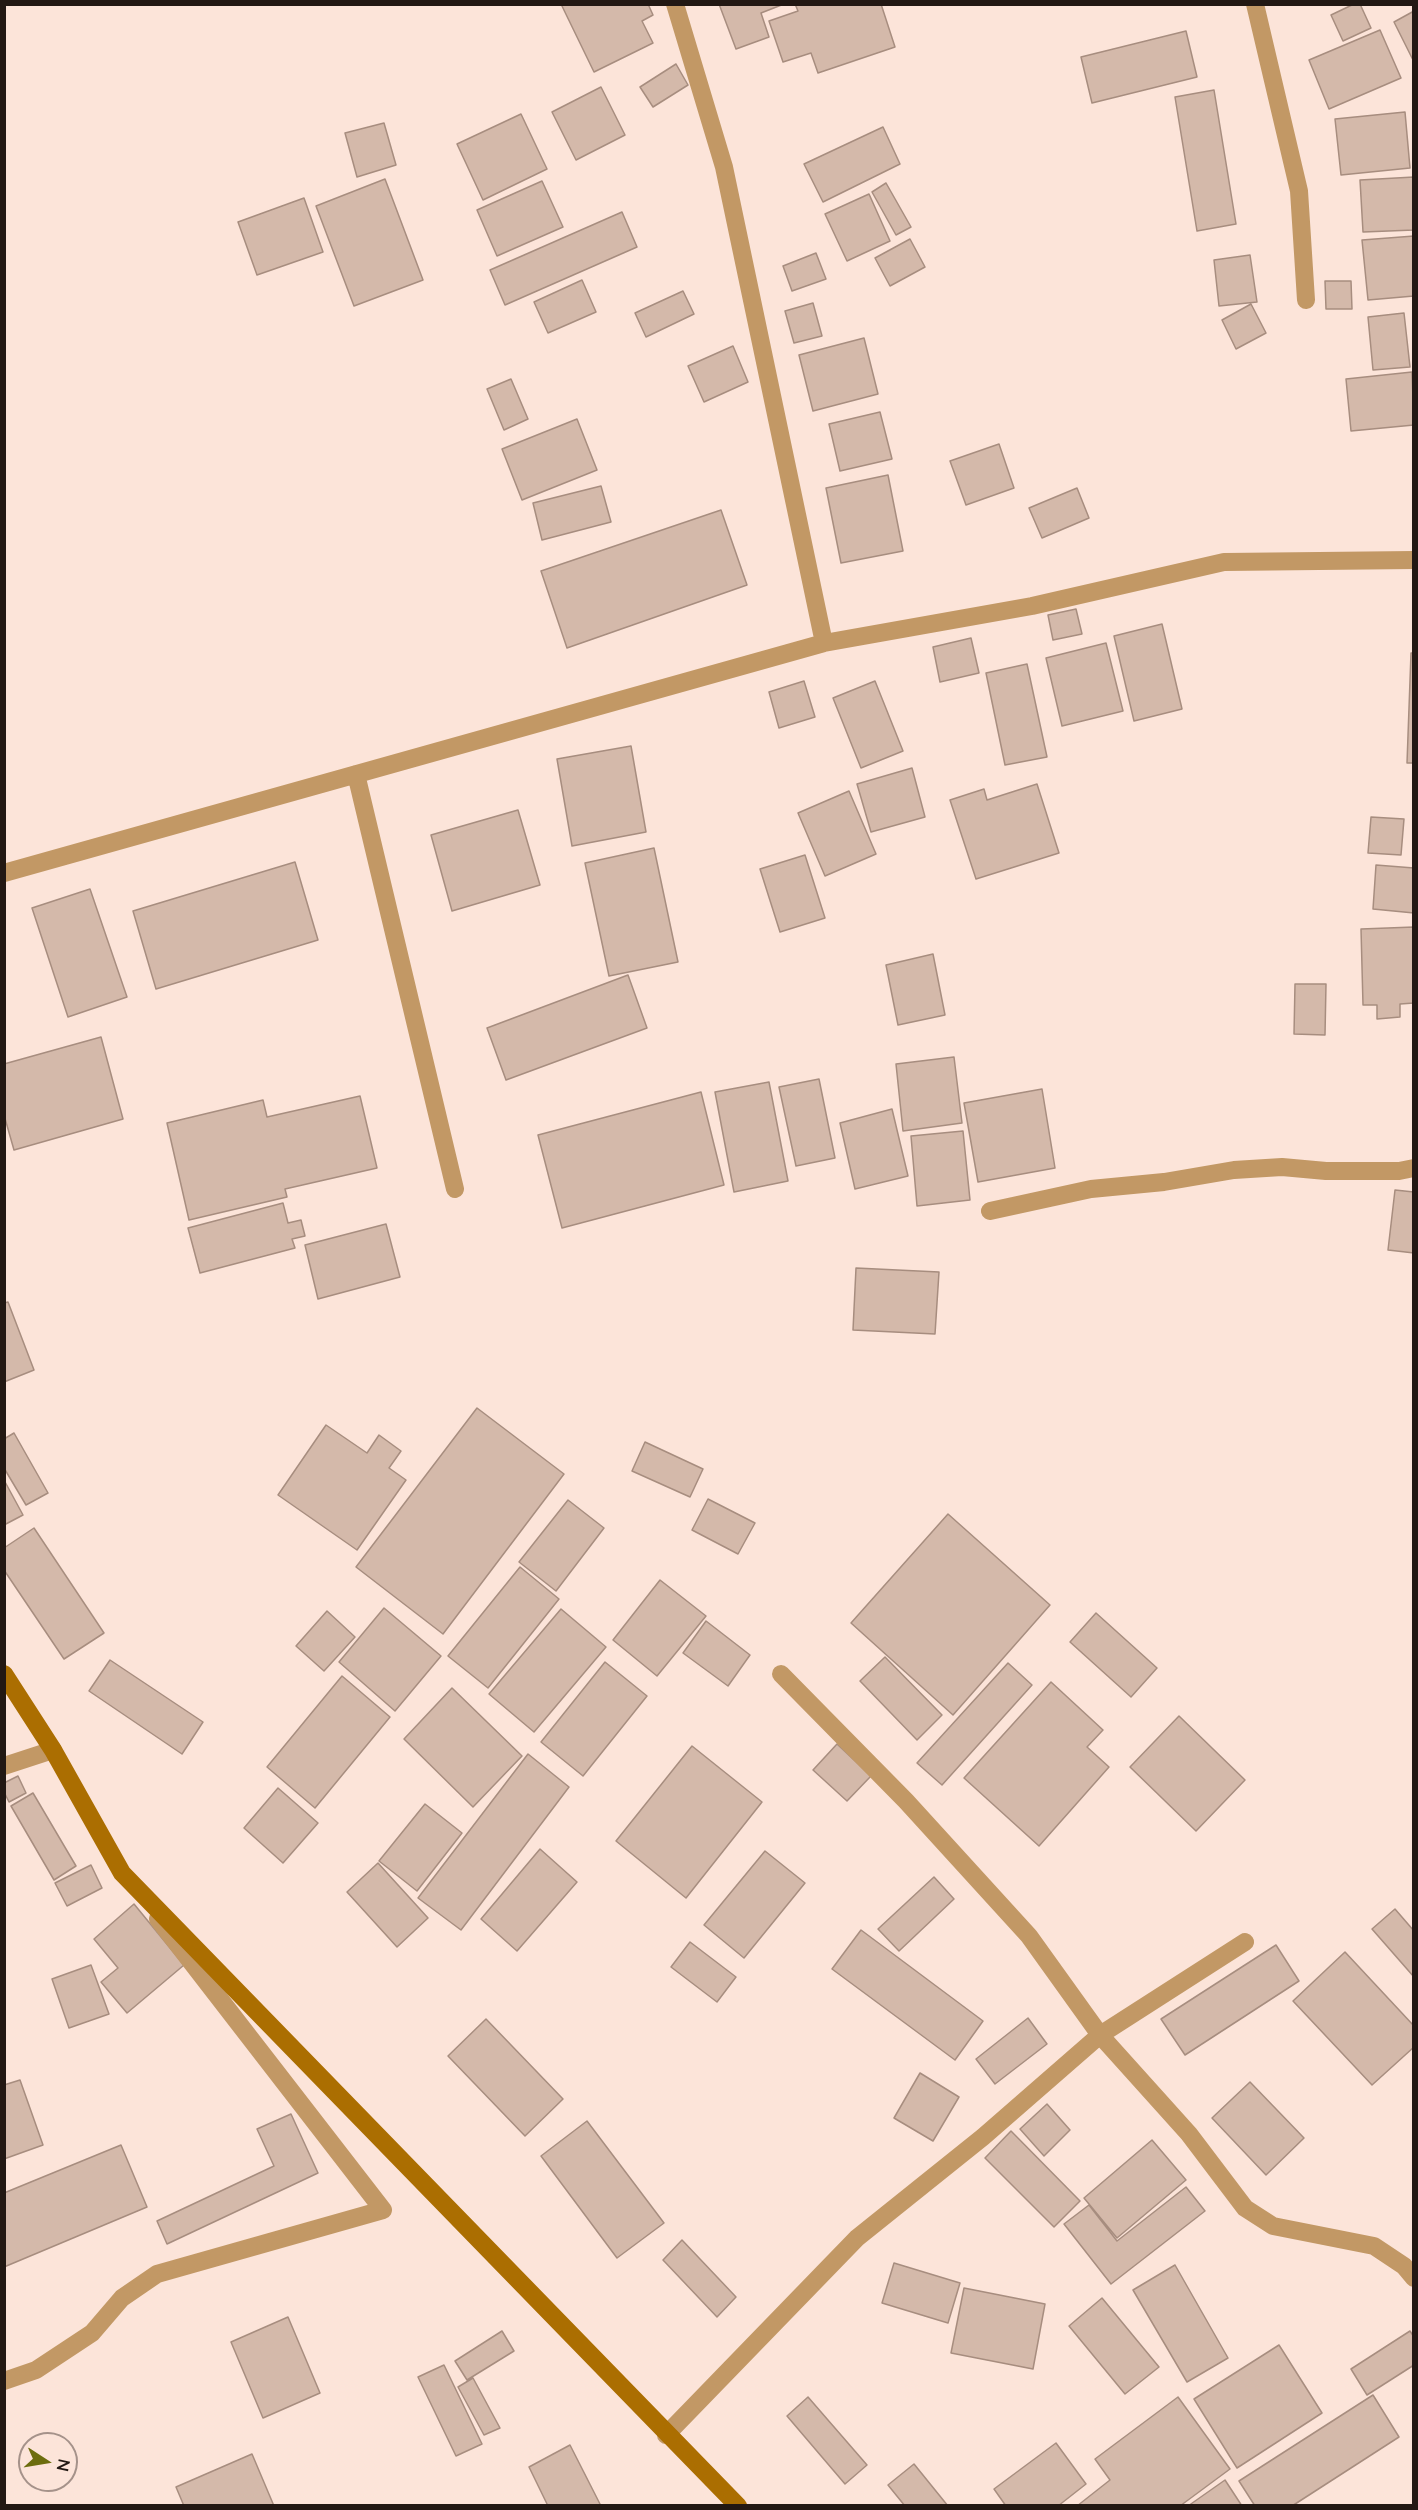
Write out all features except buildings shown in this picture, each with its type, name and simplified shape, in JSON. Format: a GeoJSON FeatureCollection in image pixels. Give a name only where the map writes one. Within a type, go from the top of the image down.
{"type":"FeatureCollection","features":[{"type":"Feature","properties":{"kind":"street"},"geometry":{"type":"LineString","coordinates":[[675,4],[724,167],[824,643]]}},
{"type":"Feature","properties":{"kind":"street"},"geometry":{"type":"LineString","coordinates":[[1255,4],[1299,191],[1306,300]]}},
{"type":"Feature","properties":{"kind":"street"},"geometry":{"type":"LineString","coordinates":[[4,873],[824,643],[1032,606],[1224,562],[1413,560]]}},
{"type":"Feature","properties":{"kind":"street"},"geometry":{"type":"LineString","coordinates":[[356,774],[455,1189]]}},
{"type":"Feature","properties":{"kind":"street"},"geometry":{"type":"LineString","coordinates":[[990,1210],[1091,1190],[1164,1182],[1234,1170],[1282,1167],[1326,1171],[1399,1171],[1413,1168]]}},
{"type":"Feature","properties":{"kind":"street"},"geometry":{"type":"LineString","coordinates":[[4,1674],[53,1750],[122,1873],[383,2210],[157,2274],[122,2298],[92,2333],[36,2370],[4,2381]]}},
{"type":"Feature","properties":{"kind":"street"},"geometry":{"type":"LineString","coordinates":[[781,1674],[906,1801],[1029,1936],[1100,2035],[1189,2134],[1245,2208],[1273,2226],[1374,2246],[1404,2266],[1413,2278]]}},
{"type":"Feature","properties":{"kind":"street"},"geometry":{"type":"LineString","coordinates":[[4,1766],[53,1750]]}},
{"type":"Feature","properties":{"kind":"street"},"geometry":{"type":"LineString","coordinates":[[122,1873],[666,2434],[738,2505]]}},
{"type":"Feature","properties":{"kind":"street"},"geometry":{"type":"LineString","coordinates":[[666,2434],[857,2238],[983,2137],[1100,2035],[1245,1942]]}}]}
